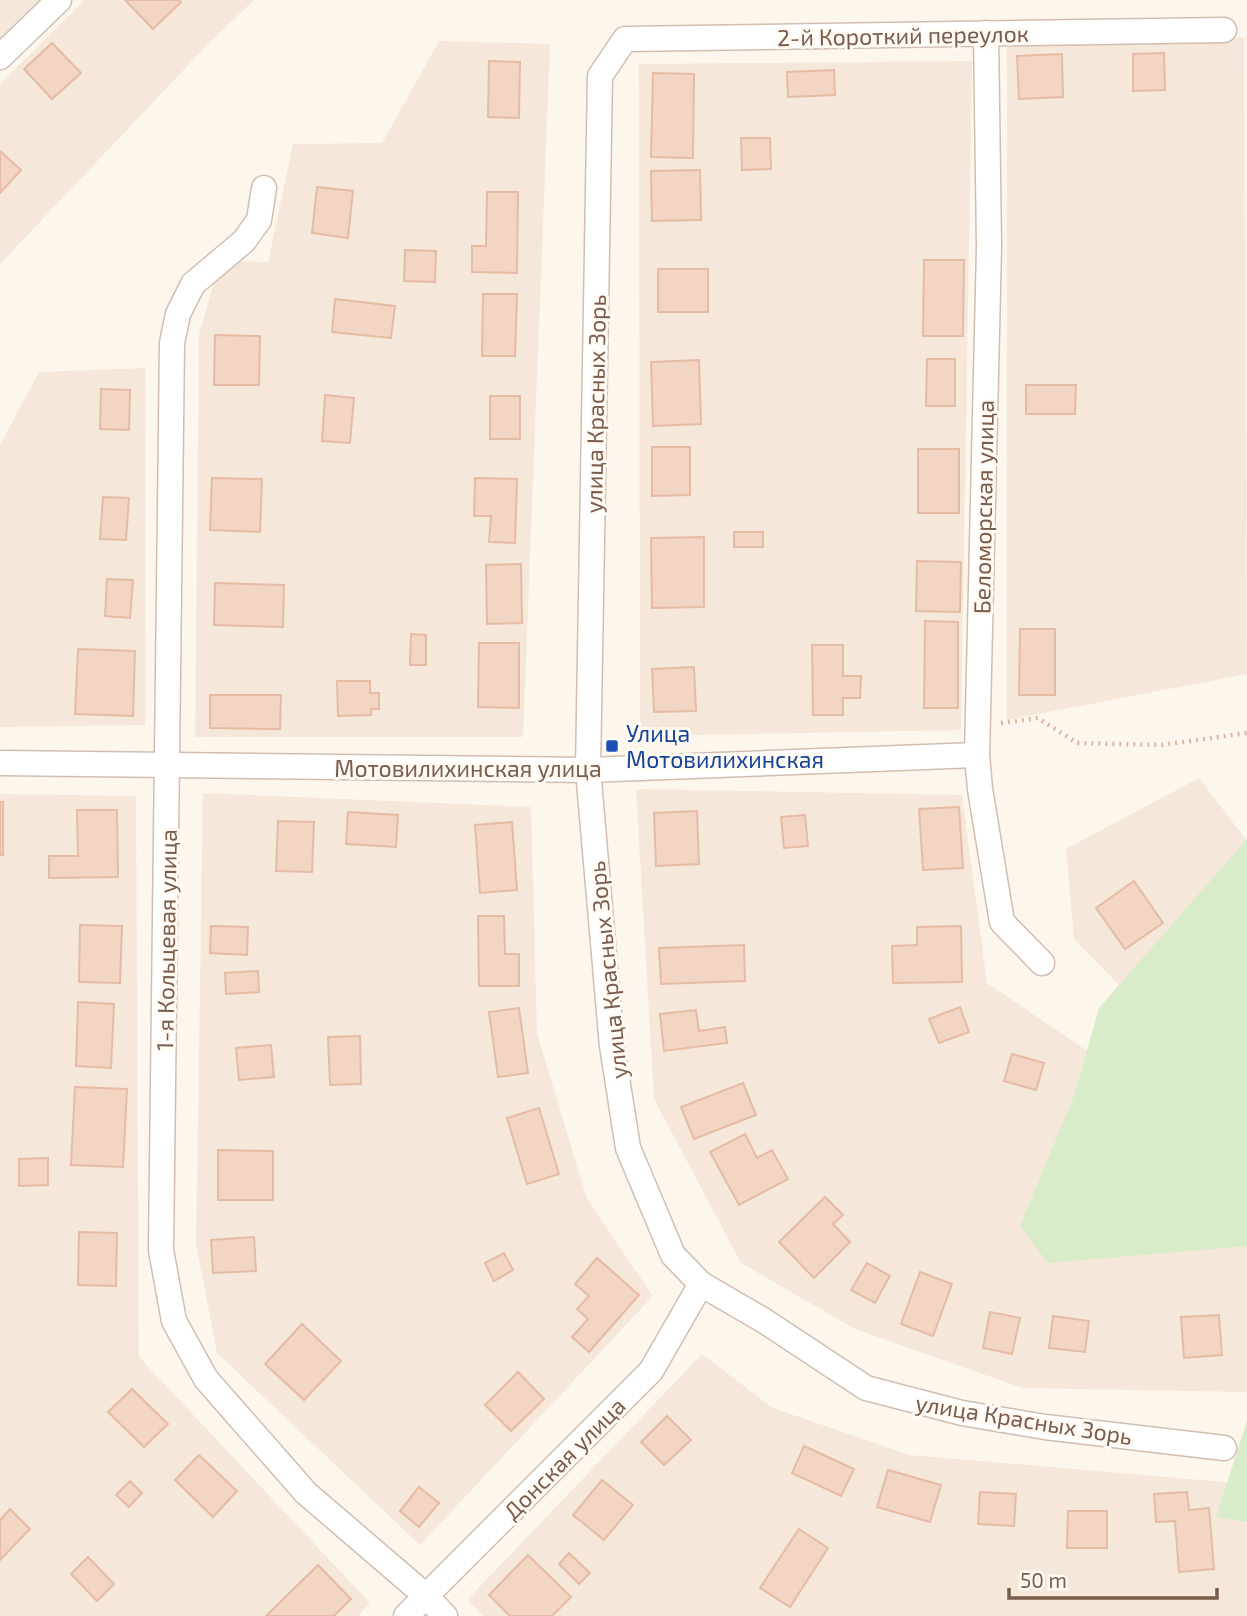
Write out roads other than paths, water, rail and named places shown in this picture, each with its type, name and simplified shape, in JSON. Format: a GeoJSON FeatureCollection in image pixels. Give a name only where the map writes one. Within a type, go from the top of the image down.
{"type":"FeatureCollection","features":[{"type":"Feature","properties":{"kind":"street"},"geometry":{"type":"LineString","coordinates":[[0,57],[59,0]]}},
{"type":"Feature","properties":{"kind":"street","name":"2-й Короткий переулок"},"geometry":{"type":"LineString","coordinates":[[600,76],[625,39],[1224,30]]}},
{"type":"Feature","properties":{"kind":"street","name":"Беломорская улица"},"geometry":{"type":"LineString","coordinates":[[986,33],[989,247],[977,755],[1002,922],[1042,962]]}},
{"type":"Feature","properties":{"kind":"street","name":"улица Красных Зорь"},"geometry":{"type":"LineString","coordinates":[[600,76],[588,770],[612,1046],[628,1148],[673,1255],[701,1284],[763,1320],[866,1388],[962,1413],[1017,1423],[1224,1448]]}},
{"type":"Feature","properties":{"kind":"street","name":"1-я Кольцевая улица"},"geometry":{"type":"LineString","coordinates":[[264,188],[259,220],[244,241],[193,284],[178,314],[173,343],[161,1250],[174,1321],[206,1379],[306,1493],[426,1596],[445,1616]]}},
{"type":"Feature","properties":{"kind":"street","name":"Мотовилихинская улица"},"geometry":{"type":"LineString","coordinates":[[0,763],[588,770],[977,755]]}},
{"type":"Feature","properties":{"kind":"street","name":"Донская улица"},"geometry":{"type":"LineString","coordinates":[[406,1616],[651,1371],[701,1284]]}},
{"type":"Feature","properties":{"kind":"place","name":"Улица Мотовилихинская"},"geometry":{"type":"Point","coordinates":[612,746]}}]}
